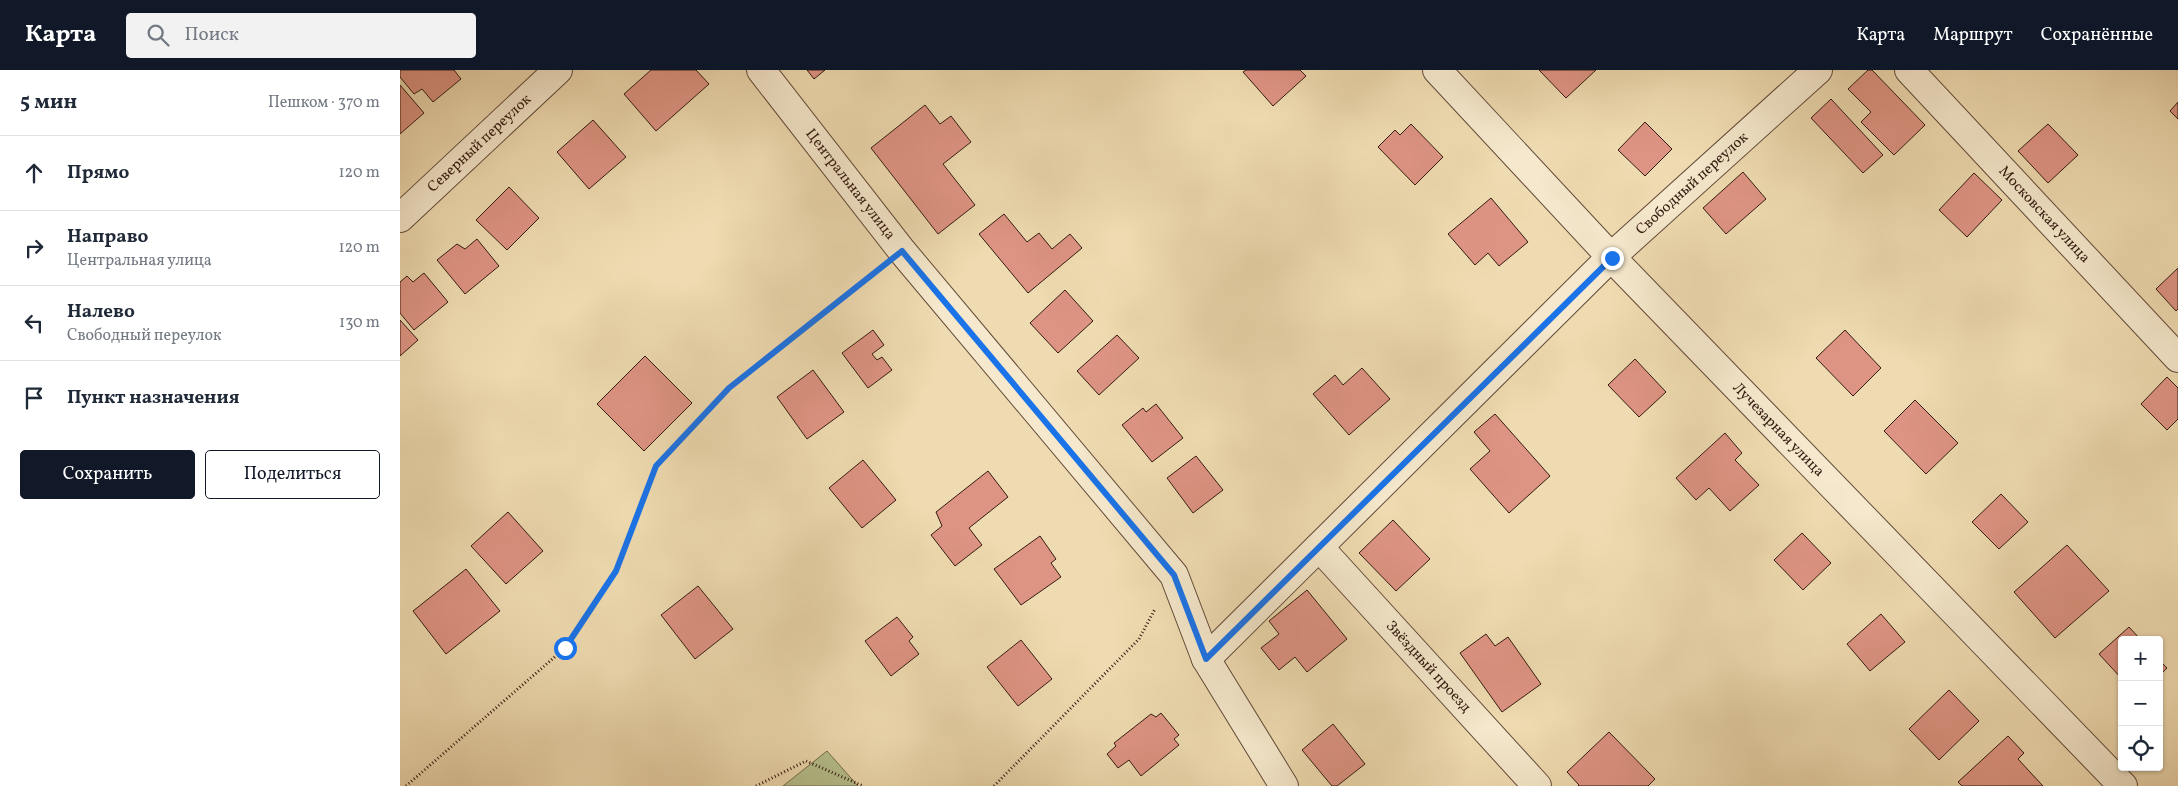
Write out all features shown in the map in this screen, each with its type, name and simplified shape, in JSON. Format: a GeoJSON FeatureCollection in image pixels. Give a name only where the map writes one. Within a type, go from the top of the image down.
{"type":"FeatureCollection","features":[{"type":"Feature","properties":{"kind":"street","name":"Северный переулок"},"geometry":{"type":"LineString","coordinates":[[400,218],[558,70]]}},
{"type":"Feature","properties":{"kind":"street","name":"Центральная улица"},"geometry":{"type":"LineString","coordinates":[[761,70],[902,251],[1174,575],[1206,659],[1284,786]]}},
{"type":"Feature","properties":{"kind":"street","name":"Лучезарная улица"},"geometry":{"type":"LineString","coordinates":[[1437,70],[1612,258],[2123,786]]}},
{"type":"Feature","properties":{"kind":"street","name":"Свободный переулок"},"geometry":{"type":"LineString","coordinates":[[1206,659],[1612,258],[1818,70]]}},
{"type":"Feature","properties":{"kind":"street","name":"Московская улица"},"geometry":{"type":"LineString","coordinates":[[1909,70],[2178,358]]}},
{"type":"Feature","properties":{"kind":"street","name":"Звёздный проезд"},"geometry":{"type":"LineString","coordinates":[[1319,548],[1537,786]]}},
{"type":"Feature","properties":{"kind":"path"},"geometry":{"type":"LineString","coordinates":[[406,786],[565,648],[616,571],[656,466],[729,388],[902,251]]}},
{"type":"Feature","properties":{"kind":"path"},"geometry":{"type":"LineString","coordinates":[[994,786],[1139,639],[1174,575]]}},
{"type":"Feature","properties":{"kind":"path"},"geometry":{"type":"LineString","coordinates":[[756,786],[806,761],[863,786]]}},
{"type":"Feature","properties":{"kind":"green space"},"geometry":{"type":"Polygon","coordinates":[[[827,751],[858,786],[783,786],[827,751]]]}},
{"type":"Feature","properties":{"kind":"building"},"geometry":{"type":"Polygon","coordinates":[[[400,70],[454,70],[461,79],[433,102],[422,89],[414,94],[400,77],[400,70]]]}},
{"type":"Feature","properties":{"kind":"building"},"geometry":{"type":"Polygon","coordinates":[[[651,70],[696,70],[709,84],[656,131],[624,94],[651,70]]]}},
{"type":"Feature","properties":{"kind":"building"},"geometry":{"type":"Polygon","coordinates":[[[807,70],[825,70],[814,79],[807,70]]]}},
{"type":"Feature","properties":{"kind":"building"},"geometry":{"type":"Polygon","coordinates":[[[1246,70],[1300,70],[1306,76],[1273,106],[1243,72],[1246,70]]]}},
{"type":"Feature","properties":{"kind":"building"},"geometry":{"type":"Polygon","coordinates":[[[1539,70],[1596,70],[1566,98],[1539,70]]]}},
{"type":"Feature","properties":{"kind":"building"},"geometry":{"type":"Polygon","coordinates":[[[1868,70],[1872,70],[1925,125],[1894,155],[1861,122],[1871,112],[1848,89],[1868,70]]]}},
{"type":"Feature","properties":{"kind":"building"},"geometry":{"type":"Polygon","coordinates":[[[400,85],[424,113],[400,134],[400,85]]]}},
{"type":"Feature","properties":{"kind":"building"},"geometry":{"type":"Polygon","coordinates":[[[1831,99],[1883,155],[1863,173],[1811,118],[1831,99]]]}},
{"type":"Feature","properties":{"kind":"building"},"geometry":{"type":"Polygon","coordinates":[[[2178,102],[2178,119],[2170,111],[2178,102]]]}},
{"type":"Feature","properties":{"kind":"building"},"geometry":{"type":"Polygon","coordinates":[[[925,105],[940,124],[951,116],[971,142],[943,164],[975,205],[938,234],[871,148],[925,105]]]}},
{"type":"Feature","properties":{"kind":"building"},"geometry":{"type":"Polygon","coordinates":[[[593,120],[626,157],[589,189],[557,152],[593,120]]]}},
{"type":"Feature","properties":{"kind":"building"},"geometry":{"type":"Polygon","coordinates":[[[1645,122],[1672,149],[1645,176],[1618,150],[1645,122]]]}},
{"type":"Feature","properties":{"kind":"building"},"geometry":{"type":"Polygon","coordinates":[[[1411,124],[1443,157],[1415,185],[1378,147],[1395,130],[1400,135],[1411,124]]]}},
{"type":"Feature","properties":{"kind":"building"},"geometry":{"type":"Polygon","coordinates":[[[2048,124],[2078,155],[2048,183],[2018,151],[2048,124]]]}},
{"type":"Feature","properties":{"kind":"building"},"geometry":{"type":"Polygon","coordinates":[[[1743,172],[1766,199],[1726,234],[1703,208],[1743,172]]]}},
{"type":"Feature","properties":{"kind":"building"},"geometry":{"type":"Polygon","coordinates":[[[1974,173],[2002,200],[1967,237],[1939,210],[1974,173]]]}},
{"type":"Feature","properties":{"kind":"building"},"geometry":{"type":"Polygon","coordinates":[[[509,187],[539,218],[507,250],[476,220],[509,187]]]}},
{"type":"Feature","properties":{"kind":"building"},"geometry":{"type":"Polygon","coordinates":[[[1491,198],[1528,242],[1499,266],[1488,253],[1475,265],[1448,234],[1491,198]]]}},
{"type":"Feature","properties":{"kind":"building"},"geometry":{"type":"Polygon","coordinates":[[[1004,214],[1027,242],[1039,233],[1052,249],[1070,234],[1082,248],[1028,293],[979,234],[1004,214]]]}},
{"type":"Feature","properties":{"kind":"building"},"geometry":{"type":"Polygon","coordinates":[[[477,239],[499,266],[465,294],[437,260],[457,244],[465,249],[477,239]]]}},
{"type":"Feature","properties":{"kind":"building"},"geometry":{"type":"Polygon","coordinates":[[[2178,268],[2178,309],[2176,311],[2156,289],[2178,268]]]}},
{"type":"Feature","properties":{"kind":"building"},"geometry":{"type":"Polygon","coordinates":[[[424,273],[448,302],[414,330],[400,313],[400,282],[407,276],[413,282],[424,273]]]}},
{"type":"Feature","properties":{"kind":"building"},"geometry":{"type":"Polygon","coordinates":[[[1065,290],[1093,321],[1058,353],[1030,323],[1065,290]]]}},
{"type":"Feature","properties":{"kind":"building"},"geometry":{"type":"Polygon","coordinates":[[[400,320],[418,340],[400,356],[400,320]]]}},
{"type":"Feature","properties":{"kind":"building"},"geometry":{"type":"Polygon","coordinates":[[[873,330],[884,345],[872,354],[877,360],[882,357],[892,370],[868,388],[842,353],[873,330]]]}},
{"type":"Feature","properties":{"kind":"building"},"geometry":{"type":"Polygon","coordinates":[[[1845,330],[1881,368],[1853,396],[1816,358],[1845,330]]]}},
{"type":"Feature","properties":{"kind":"building"},"geometry":{"type":"Polygon","coordinates":[[[1117,335],[1139,358],[1099,395],[1077,371],[1117,335]]]}},
{"type":"Feature","properties":{"kind":"building"},"geometry":{"type":"Polygon","coordinates":[[[645,356],[692,403],[644,451],[597,404],[645,356]]]}},
{"type":"Feature","properties":{"kind":"building"},"geometry":{"type":"Polygon","coordinates":[[[1635,359],[1666,392],[1639,417],[1608,385],[1635,359]]]}},
{"type":"Feature","properties":{"kind":"building"},"geometry":{"type":"Polygon","coordinates":[[[1362,368],[1390,399],[1349,435],[1313,394],[1335,375],[1343,385],[1362,368]]]}},
{"type":"Feature","properties":{"kind":"building"},"geometry":{"type":"Polygon","coordinates":[[[813,370],[844,412],[807,439],[777,397],[813,370]]]}},
{"type":"Feature","properties":{"kind":"building"},"geometry":{"type":"Polygon","coordinates":[[[2167,377],[2178,388],[2178,419],[2167,430],[2141,404],[2167,377]]]}},
{"type":"Feature","properties":{"kind":"building"},"geometry":{"type":"Polygon","coordinates":[[[1915,400],[1958,443],[1926,474],[1884,431],[1915,400]]]}},
{"type":"Feature","properties":{"kind":"building"},"geometry":{"type":"Polygon","coordinates":[[[1156,404],[1183,438],[1152,462],[1122,425],[1143,408],[1146,412],[1156,404]]]}},
{"type":"Feature","properties":{"kind":"building"},"geometry":{"type":"Polygon","coordinates":[[[1495,414],[1550,476],[1509,513],[1470,469],[1490,451],[1474,432],[1495,414]]]}},
{"type":"Feature","properties":{"kind":"building"},"geometry":{"type":"Polygon","coordinates":[[[1725,433],[1742,453],[1735,460],[1759,485],[1730,511],[1709,488],[1696,500],[1676,478],[1725,433]]]}},
{"type":"Feature","properties":{"kind":"building"},"geometry":{"type":"Polygon","coordinates":[[[1196,456],[1223,490],[1193,513],[1167,478],[1196,456]]]}},
{"type":"Feature","properties":{"kind":"building"},"geometry":{"type":"Polygon","coordinates":[[[863,460],[896,500],[862,528],[829,488],[863,460]]]}},
{"type":"Feature","properties":{"kind":"building"},"geometry":{"type":"Polygon","coordinates":[[[988,471],[1008,497],[969,528],[982,545],[955,566],[931,535],[942,526],[936,512],[988,471]]]}},
{"type":"Feature","properties":{"kind":"building"},"geometry":{"type":"Polygon","coordinates":[[[2001,494],[2028,522],[1999,549],[1972,522],[2001,494]]]}},
{"type":"Feature","properties":{"kind":"building"},"geometry":{"type":"Polygon","coordinates":[[[508,512],[543,551],[506,584],[471,546],[508,512]]]}},
{"type":"Feature","properties":{"kind":"building"},"geometry":{"type":"Polygon","coordinates":[[[1393,520],[1430,559],[1396,591],[1359,553],[1393,520]]]}},
{"type":"Feature","properties":{"kind":"building"},"geometry":{"type":"Polygon","coordinates":[[[1802,533],[1831,563],[1803,590],[1774,560],[1802,533]]]}},
{"type":"Feature","properties":{"kind":"building"},"geometry":{"type":"Polygon","coordinates":[[[1040,536],[1056,559],[1051,563],[1061,577],[1021,605],[994,569],[1040,536]]]}},
{"type":"Feature","properties":{"kind":"building"},"geometry":{"type":"Polygon","coordinates":[[[2067,545],[2109,591],[2055,638],[2014,592],[2067,545]]]}},
{"type":"Feature","properties":{"kind":"building"},"geometry":{"type":"Polygon","coordinates":[[[466,569],[500,611],[446,654],[413,611],[466,569]]]}},
{"type":"Feature","properties":{"kind":"building"},"geometry":{"type":"Polygon","coordinates":[[[698,586],[733,629],[695,659],[661,615],[698,586]]]}},
{"type":"Feature","properties":{"kind":"building"},"geometry":{"type":"Polygon","coordinates":[[[1307,590],[1347,639],[1307,672],[1295,657],[1279,670],[1261,648],[1279,634],[1269,621],[1307,590]]]}},
{"type":"Feature","properties":{"kind":"building"},"geometry":{"type":"Polygon","coordinates":[[[1881,614],[1905,642],[1870,671],[1847,644],[1881,614]]]}},
{"type":"Feature","properties":{"kind":"building"},"geometry":{"type":"Polygon","coordinates":[[[897,617],[913,637],[909,641],[919,654],[891,676],[865,641],[897,617]]]}},
{"type":"Feature","properties":{"kind":"building"},"geometry":{"type":"Polygon","coordinates":[[[2129,627],[2137,636],[2119,636],[2129,627]]]}},
{"type":"Feature","properties":{"kind":"building"},"geometry":{"type":"Polygon","coordinates":[[[1486,634],[1495,646],[1508,637],[1541,684],[1502,712],[1460,653],[1486,634]]]}},
{"type":"Feature","properties":{"kind":"building"},"geometry":{"type":"Polygon","coordinates":[[[2118,637],[2118,675],[2099,654],[2118,637]]]}},
{"type":"Feature","properties":{"kind":"building"},"geometry":{"type":"Polygon","coordinates":[[[1021,640],[1052,679],[1018,706],[987,667],[1021,640]]]}},
{"type":"Feature","properties":{"kind":"building"},"geometry":{"type":"Polygon","coordinates":[[[2163,664],[2167,668],[2163,672],[2163,664]]]}},
{"type":"Feature","properties":{"kind":"building"},"geometry":{"type":"Polygon","coordinates":[[[1949,690],[1979,721],[1939,760],[1909,729],[1949,690]]]}},
{"type":"Feature","properties":{"kind":"building"},"geometry":{"type":"Polygon","coordinates":[[[1161,713],[1179,735],[1174,739],[1179,745],[1141,776],[1129,760],[1118,768],[1107,754],[1116,746],[1114,743],[1151,714],[1156,717],[1161,713]]]}},
{"type":"Feature","properties":{"kind":"building"},"geometry":{"type":"Polygon","coordinates":[[[1333,724],[1365,764],[1337,786],[1332,786],[1302,750],[1333,724]]]}},
{"type":"Feature","properties":{"kind":"building"},"geometry":{"type":"Polygon","coordinates":[[[1609,732],[1655,779],[1648,786],[1578,786],[1567,772],[1609,732]]]}},
{"type":"Feature","properties":{"kind":"building"},"geometry":{"type":"Polygon","coordinates":[[[2008,736],[2024,753],[2018,759],[2043,786],[1962,786],[1958,782],[2008,736]]]}},
{"type":"Feature","properties":{"kind":"route"},"geometry":{"type":"LineString","coordinates":[[565,648],[616,571],[656,466],[729,388],[902,251],[1174,575],[1206,659],[1612,258]]}}]}
